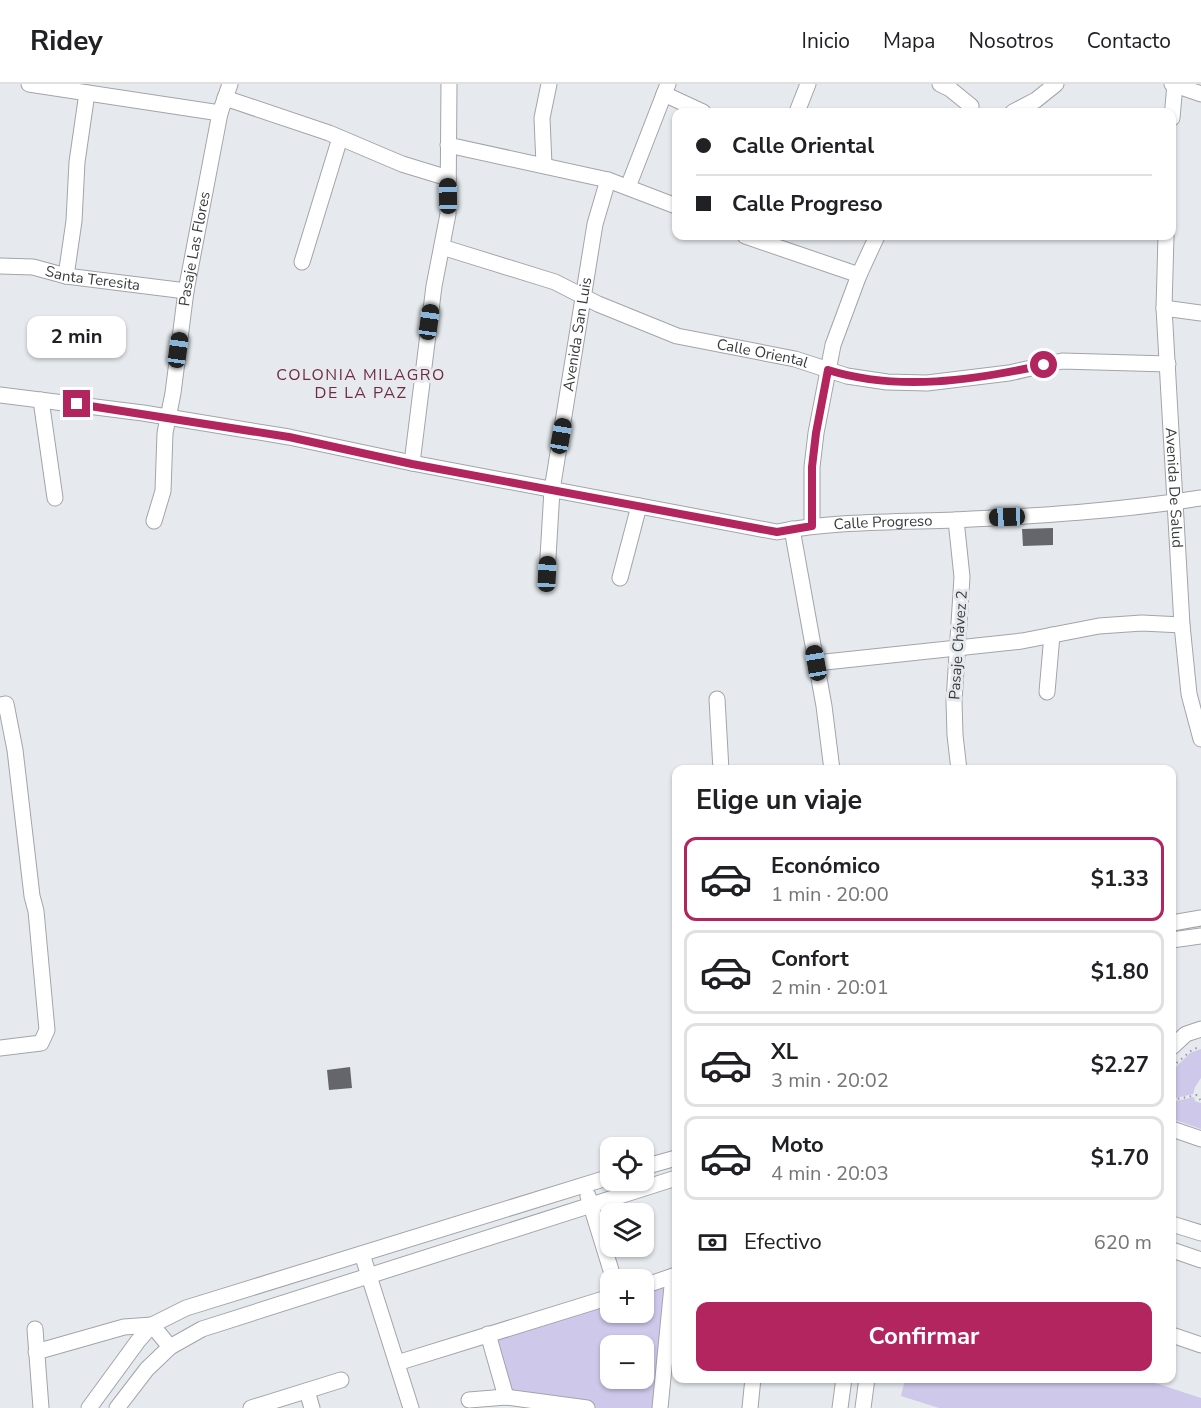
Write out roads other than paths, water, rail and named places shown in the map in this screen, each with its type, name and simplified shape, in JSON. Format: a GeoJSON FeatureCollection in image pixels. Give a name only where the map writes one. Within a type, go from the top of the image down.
{"type":"FeatureCollection","features":[{"type":"Feature","properties":{"kind":"street"},"geometry":{"type":"LineString","coordinates":[[29,84],[220,113]]}},
{"type":"Feature","properties":{"kind":"street"},"geometry":{"type":"LineString","coordinates":[[412,464],[434,286],[448,214],[449,84]]}},
{"type":"Feature","properties":{"kind":"street"},"geometry":{"type":"LineString","coordinates":[[544,165],[542,118],[549,84]]}},
{"type":"Feature","properties":{"kind":"street"},"geometry":{"type":"LineString","coordinates":[[799,108],[808,84]]}},
{"type":"Feature","properties":{"kind":"street"},"geometry":{"type":"LineString","coordinates":[[940,84],[951,89],[971,108]]}},
{"type":"Feature","properties":{"kind":"street"},"geometry":{"type":"LineString","coordinates":[[1038,106],[1056,84]]}},
{"type":"Feature","properties":{"kind":"street"},"geometry":{"type":"LineString","coordinates":[[1173,108],[1174,84],[1201,94]]}},
{"type":"Feature","properties":{"kind":"street"},"geometry":{"type":"LineString","coordinates":[[628,187],[666,89],[697,108]]}},
{"type":"Feature","properties":{"kind":"street"},"geometry":{"type":"LineString","coordinates":[[227,91],[402,164],[448,178]]}},
{"type":"Feature","properties":{"kind":"street","name":"Pasaje Las Flores"},"geometry":{"type":"LineString","coordinates":[[154,521],[163,491],[165,433],[186,291],[220,113],[227,91]]}},
{"type":"Feature","properties":{"kind":"street"},"geometry":{"type":"LineString","coordinates":[[66,276],[74,221],[77,162],[87,93]]}},
{"type":"Feature","properties":{"kind":"street"},"geometry":{"type":"LineString","coordinates":[[302,262],[340,138]]}},
{"type":"Feature","properties":{"kind":"street"},"geometry":{"type":"LineString","coordinates":[[448,145],[608,180],[672,204]]}},
{"type":"Feature","properties":{"kind":"street","name":"Avenida San Luis"},"geometry":{"type":"LineString","coordinates":[[547,574],[552,490],[595,224],[608,180]]}},
{"type":"Feature","properties":{"kind":"street"},"geometry":{"type":"LineString","coordinates":[[758,240],[859,275]]}},
{"type":"Feature","properties":{"kind":"street"},"geometry":{"type":"LineString","coordinates":[[812,526],[812,467],[816,433],[833,345],[859,275],[875,240]]}},
{"type":"Feature","properties":{"kind":"street","name":"Avenida De Salud"},"geometry":{"type":"LineString","coordinates":[[1166,240],[1164,308],[1182,625],[1189,694],[1201,739]]}},
{"type":"Feature","properties":{"kind":"street","name":"Calle Oriental"},"geometry":{"type":"LineString","coordinates":[[442,247],[555,282],[584,297],[677,336],[795,358],[847,376],[887,382],[927,383],[1009,373],[1062,361],[1168,364]]}},
{"type":"Feature","properties":{"kind":"street","name":"Santa Teresita"},"geometry":{"type":"LineString","coordinates":[[0,266],[33,267],[66,276],[186,291]]}},
{"type":"Feature","properties":{"kind":"street"},"geometry":{"type":"LineString","coordinates":[[1164,308],[1201,313]]}},
{"type":"Feature","properties":{"kind":"street","name":"Calle Progreso"},"geometry":{"type":"LineString","coordinates":[[0,395],[168,417],[324,443],[412,464],[777,532],[812,526],[956,520],[1144,507],[1201,498]]}},
{"type":"Feature","properties":{"kind":"street"},"geometry":{"type":"LineString","coordinates":[[41,400],[55,498]]}},
{"type":"Feature","properties":{"kind":"street"},"geometry":{"type":"LineString","coordinates":[[620,578],[639,506]]}},
{"type":"Feature","properties":{"kind":"street","name":"Pasaje Chávez 2"},"geometry":{"type":"LineString","coordinates":[[956,520],[962,577],[954,701],[958,765]]}},
{"type":"Feature","properties":{"kind":"street"},"geometry":{"type":"LineString","coordinates":[[792,529],[824,706],[831,765]]}},
{"type":"Feature","properties":{"kind":"street"},"geometry":{"type":"LineString","coordinates":[[816,663],[884,654],[958,649],[1099,626],[1142,623],[1182,625]]}},
{"type":"Feature","properties":{"kind":"street"},"geometry":{"type":"LineString","coordinates":[[1047,692],[1052,635]]}},
{"type":"Feature","properties":{"kind":"street"},"geometry":{"type":"LineString","coordinates":[[717,699],[721,765]]}},
{"type":"Feature","properties":{"kind":"street"},"geometry":{"type":"LineString","coordinates":[[0,705],[6,704],[15,750],[32,896],[36,911],[47,1030],[41,1043],[0,1048]]}},
{"type":"Feature","properties":{"kind":"street"},"geometry":{"type":"LineString","coordinates":[[1176,922],[1201,918]]}},
{"type":"Feature","properties":{"kind":"street"},"geometry":{"type":"LineString","coordinates":[[1176,939],[1201,936]]}},
{"type":"Feature","properties":{"kind":"street"},"geometry":{"type":"LineString","coordinates":[[1176,1043],[1186,1034],[1201,1029]]}},
{"type":"Feature","properties":{"kind":"street"},"geometry":{"type":"LineString","coordinates":[[1176,1131],[1201,1139]]}},
{"type":"Feature","properties":{"kind":"street"},"geometry":{"type":"LineString","coordinates":[[654,1164],[672,1159]]}},
{"type":"Feature","properties":{"kind":"street"},"geometry":{"type":"LineString","coordinates":[[117,1408],[147,1369],[170,1347],[202,1329],[672,1179]]}},
{"type":"Feature","properties":{"kind":"street"},"geometry":{"type":"LineString","coordinates":[[89,1408],[152,1325],[186,1308],[600,1180]]}},
{"type":"Feature","properties":{"kind":"street"},"geometry":{"type":"LineString","coordinates":[[584,1184],[611,1269]]}},
{"type":"Feature","properties":{"kind":"street"},"geometry":{"type":"LineString","coordinates":[[1176,1225],[1201,1233]]}},
{"type":"Feature","properties":{"kind":"street"},"geometry":{"type":"LineString","coordinates":[[1176,1251],[1201,1260]]}},
{"type":"Feature","properties":{"kind":"street"},"geometry":{"type":"LineString","coordinates":[[362,1254],[411,1408]]}},
{"type":"Feature","properties":{"kind":"street"},"geometry":{"type":"LineString","coordinates":[[654,1282],[672,1276]]}},
{"type":"Feature","properties":{"kind":"street"},"geometry":{"type":"LineString","coordinates":[[397,1363],[600,1300]]}},
{"type":"Feature","properties":{"kind":"street"},"geometry":{"type":"LineString","coordinates":[[660,1408],[672,1302]]}},
{"type":"Feature","properties":{"kind":"street"},"geometry":{"type":"LineString","coordinates":[[152,1325],[170,1347]]}},
{"type":"Feature","properties":{"kind":"street"},"geometry":{"type":"LineString","coordinates":[[36,1352],[124,1327],[152,1325]]}},
{"type":"Feature","properties":{"kind":"street"},"geometry":{"type":"LineString","coordinates":[[35,1329],[41,1408]]}},
{"type":"Feature","properties":{"kind":"street"},"geometry":{"type":"LineString","coordinates":[[488,1334],[506,1397]]}},
{"type":"Feature","properties":{"kind":"street"},"geometry":{"type":"LineString","coordinates":[[1176,1336],[1201,1345]]}},
{"type":"Feature","properties":{"kind":"street"},"geometry":{"type":"LineString","coordinates":[[251,1408],[341,1380]]}},
{"type":"Feature","properties":{"kind":"street"},"geometry":{"type":"LineString","coordinates":[[750,1408],[752,1383]]}},
{"type":"Feature","properties":{"kind":"street"},"geometry":{"type":"LineString","coordinates":[[840,1408],[843,1383]]}},
{"type":"Feature","properties":{"kind":"street"},"geometry":{"type":"LineString","coordinates":[[863,1408],[866,1383]]}},
{"type":"Feature","properties":{"kind":"street"},"geometry":{"type":"LineString","coordinates":[[307,1391],[312,1408]]}},
{"type":"Feature","properties":{"kind":"street"},"geometry":{"type":"LineString","coordinates":[[469,1400],[506,1397],[587,1408]]}},
{"type":"Feature","properties":{"kind":"district","name":"COLONIA MILAGRO DE LA PAZ"},"geometry":{"type":"Point","coordinates":[361,384]}}]}
